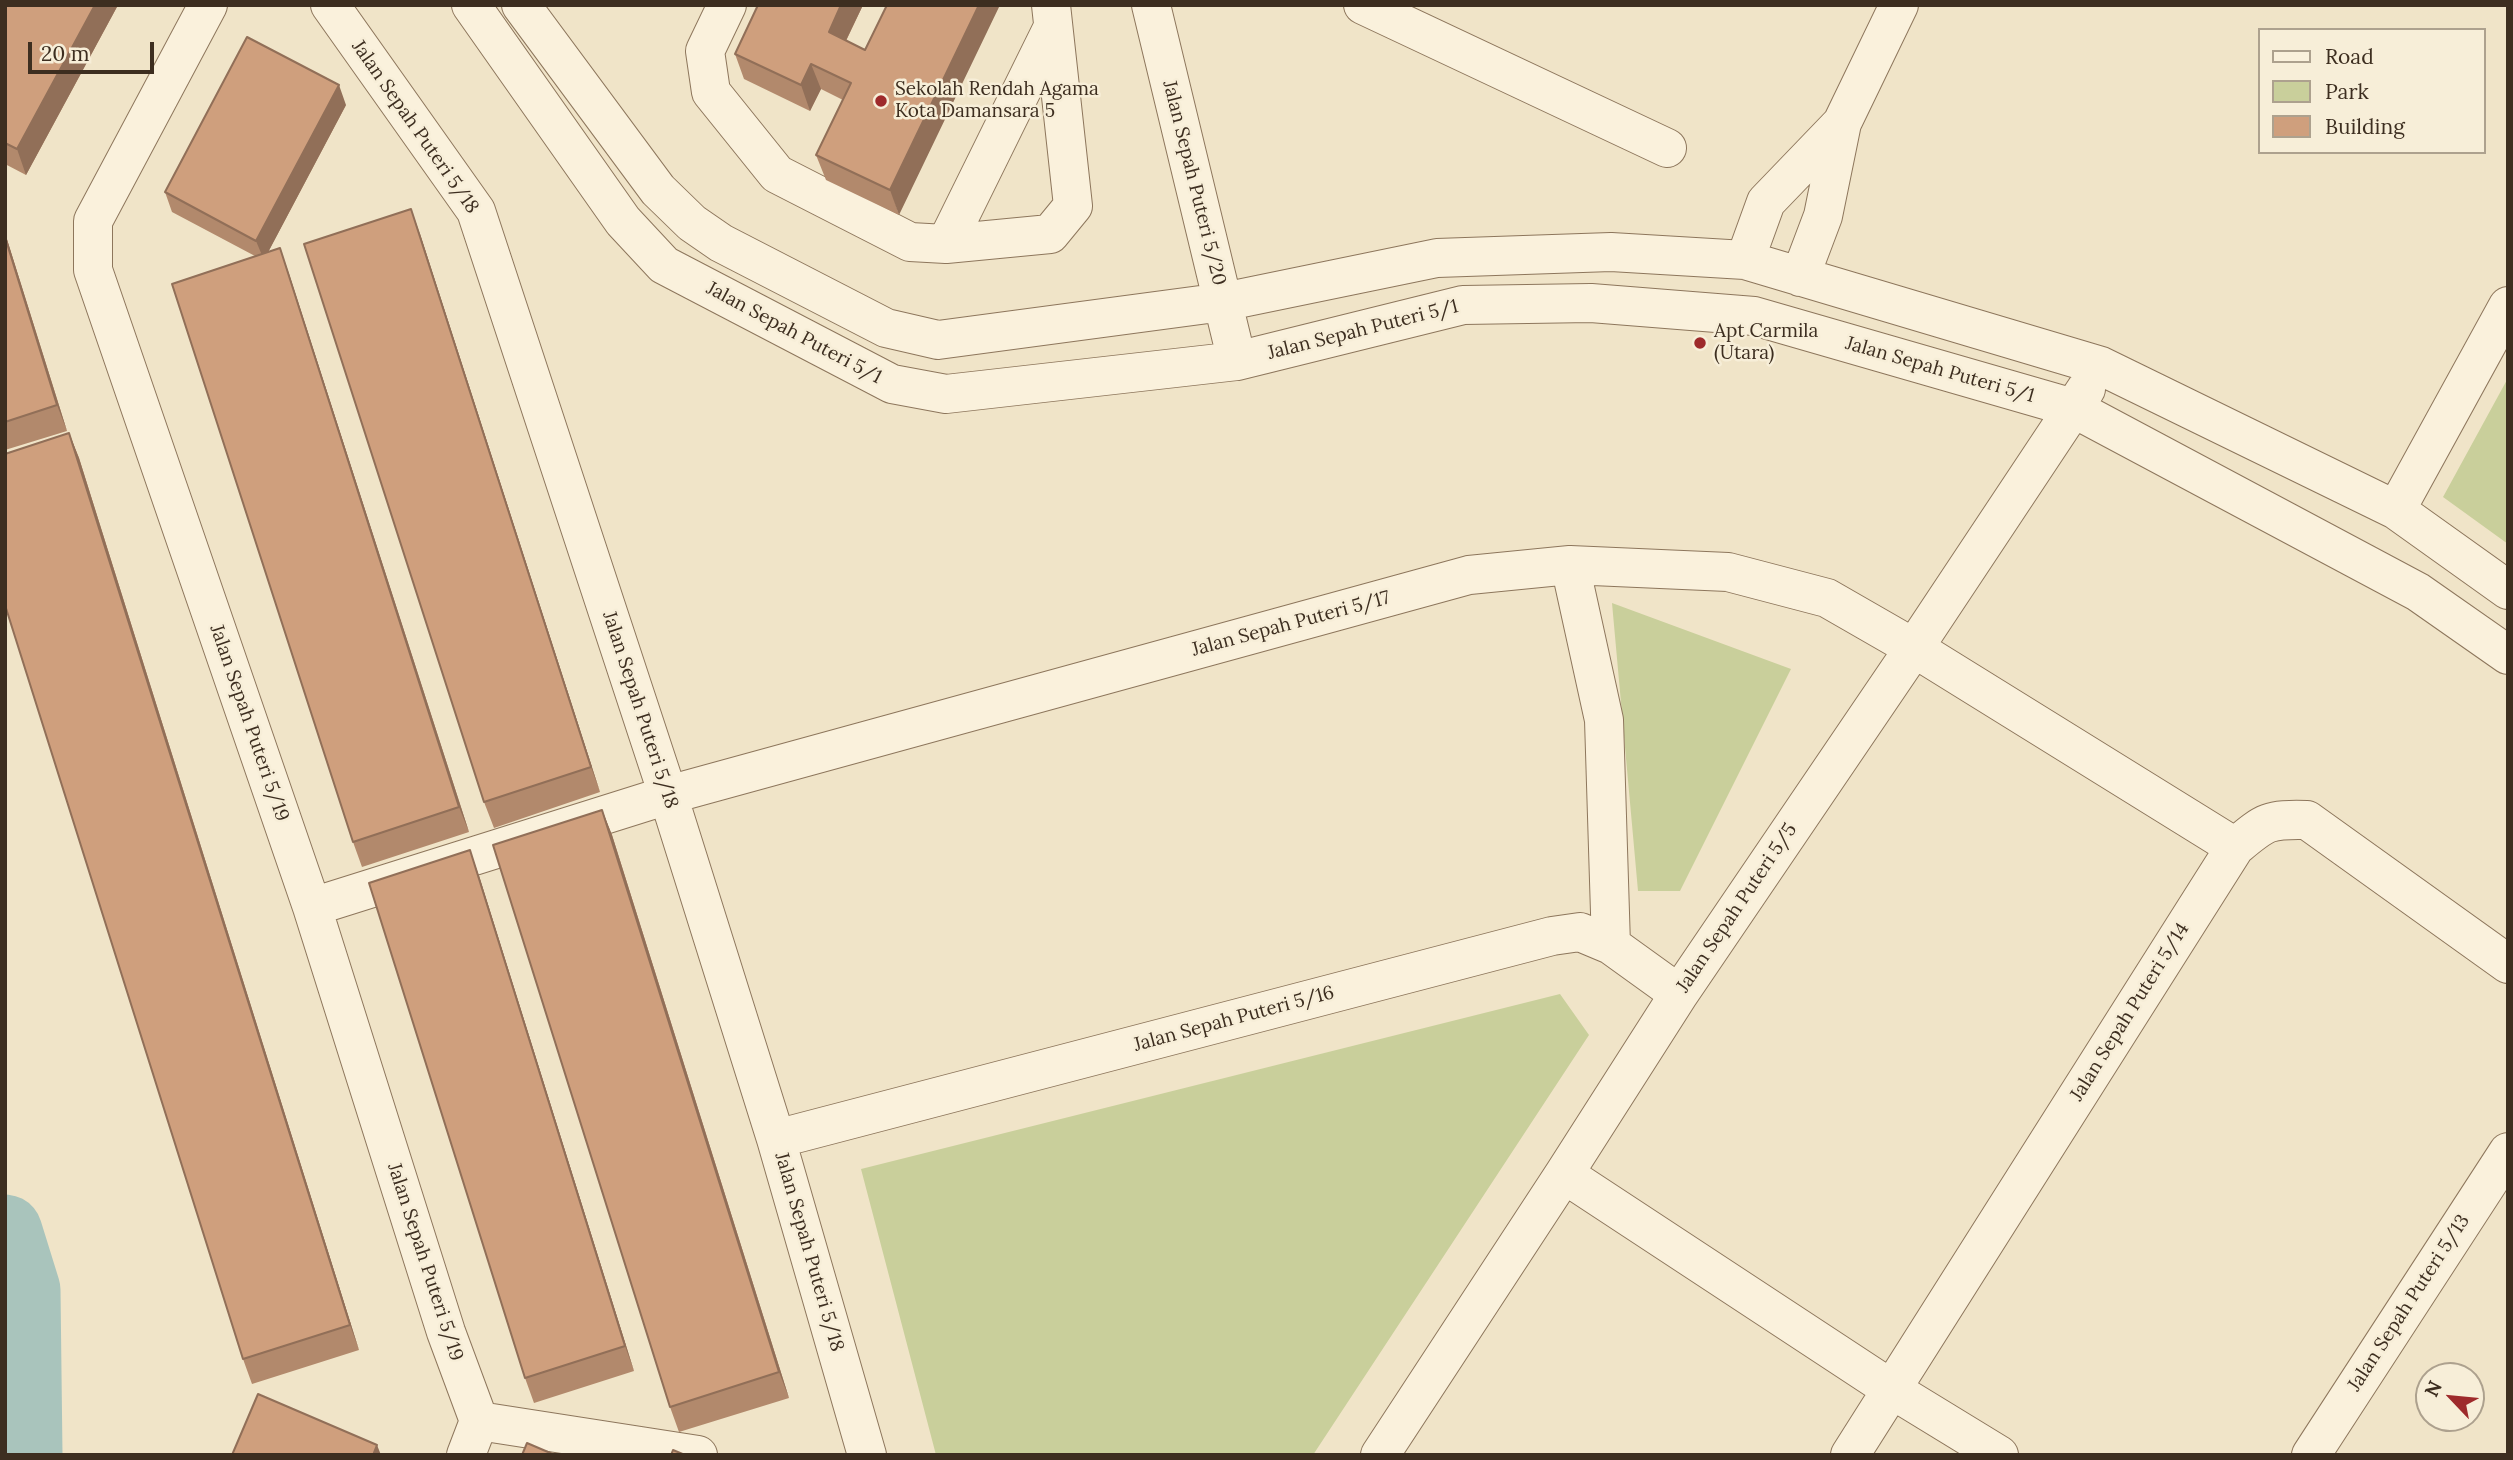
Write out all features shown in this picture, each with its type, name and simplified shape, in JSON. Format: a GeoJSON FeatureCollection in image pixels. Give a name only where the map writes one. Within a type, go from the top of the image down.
{"type":"FeatureCollection","features":[{"type":"Feature","properties":{"kind":"street","name":"Jalan Sepah Puteri 5/19"},"geometry":{"type":"LineString","coordinates":[[208,5],[93,222],[93,270],[312,907],[446,1332],[472,1438]]}},
{"type":"Feature","properties":{"kind":"street","name":"Jalan Sepah Puteri 5/18"},"geometry":{"type":"LineString","coordinates":[[330,5],[476,211],[668,795],[776,1139],[867,1455]]}},
{"type":"Feature","properties":{"kind":"street","name":"Jalan Sepah Puteri 5/1"},"geometry":{"type":"LineString","coordinates":[[471,5],[623,221],[664,265],[892,384],[946,394],[1237,361],[1463,305],[1591,303],[1754,316],[2073,408],[2418,592],[2508,655]]}},
{"type":"Feature","properties":{"kind":"street"},"geometry":{"type":"LineString","coordinates":[[522,5],[658,191],[692,223],[721,243],[886,328],[938,340],[1223,302],[1437,258],[1611,253],[1745,260],[2101,366],[2396,510],[2508,590]]}},
{"type":"Feature","properties":{"kind":"street"},"geometry":{"type":"LineString","coordinates":[[727,5],[705,51],[711,92],[777,174],[910,242],[946,244],[1049,234],[1073,206],[1051,17]]}},
{"type":"Feature","properties":{"kind":"street","name":"Jalan Sepah Puteri 5/20"},"geometry":{"type":"LineString","coordinates":[[1152,5],[1237,361]]}},
{"type":"Feature","properties":{"kind":"street"},"geometry":{"type":"LineString","coordinates":[[1363,5],[1667,148]]}},
{"type":"Feature","properties":{"kind":"street"},"geometry":{"type":"LineString","coordinates":[[1800,277],[1823,216],[1842,123],[1899,5]]}},
{"type":"Feature","properties":{"kind":"street"},"geometry":{"type":"LineString","coordinates":[[946,244],[1051,17]]}},
{"type":"Feature","properties":{"kind":"street"},"geometry":{"type":"LineString","coordinates":[[1745,260],[1766,201],[1842,123]]}},
{"type":"Feature","properties":{"kind":"street"},"geometry":{"type":"LineString","coordinates":[[2396,510],[2508,306]]}},
{"type":"Feature","properties":{"kind":"street","name":"Jalan Sepah Puteri 5/5"},"geometry":{"type":"LineString","coordinates":[[1380,1455],[1679,994],[2101,366]]}},
{"type":"Feature","properties":{"kind":"street","name":"Jalan Sepah Puteri 5/17"},"geometry":{"type":"LineString","coordinates":[[312,907],[668,795],[1469,575],[1570,565],[1728,572],[1826,598],[1914,648],[2235,847]]}},
{"type":"Feature","properties":{"kind":"street"},"geometry":{"type":"LineString","coordinates":[[1570,565],[1604,720],[1611,945]]}},
{"type":"Feature","properties":{"kind":"street","name":"Jalan Sepah Puteri 5/14"},"geometry":{"type":"LineString","coordinates":[[1850,1455],[2235,847],[2263,823],[2285,819],[2307,820],[2508,964]]}},
{"type":"Feature","properties":{"kind":"street","name":"Jalan Sepah Puteri 5/16"},"geometry":{"type":"LineString","coordinates":[[776,1139],[1552,936],[1580,932],[1611,945],[1679,994]]}},
{"type":"Feature","properties":{"kind":"street","name":"Jalan Sepah Puteri 5/13"},"geometry":{"type":"LineString","coordinates":[[2311,1455],[2508,1152]]}},
{"type":"Feature","properties":{"kind":"street"},"geometry":{"type":"LineString","coordinates":[[1564,1174],[1891,1389],[1999,1455]]}},
{"type":"Feature","properties":{"kind":"street"},"geometry":{"type":"LineString","coordinates":[[472,1438],[698,1455]]}},
{"type":"Feature","properties":{"kind":"green space"},"geometry":{"type":"Polygon","coordinates":[[[2508,378],[2508,544],[2443,497],[2508,378]]]}},
{"type":"Feature","properties":{"kind":"green space"},"geometry":{"type":"Polygon","coordinates":[[[1612,603],[1791,669],[1680,891],[1638,891],[1612,603]]]}},
{"type":"Feature","properties":{"kind":"green space"},"geometry":{"type":"Polygon","coordinates":[[[1560,994],[1589,1035],[1313,1455],[936,1455],[861,1169],[1560,994]]]}},
{"type":"Feature","properties":{"kind":"building"},"geometry":{"type":"Polygon","coordinates":[[[5,5],[95,5],[17,149],[5,143],[5,5]]]}},
{"type":"Feature","properties":{"kind":"building"},"geometry":{"type":"Polygon","coordinates":[[[758,5],[841,5],[829,32],[865,50],[887,5],[979,5],[890,190],[816,155],[851,83],[811,64],[801,85],[735,54],[758,5]]]}},
{"type":"Feature","properties":{"kind":"building"},"geometry":{"type":"Polygon","coordinates":[[[247,37],[339,85],[256,241],[165,192],[247,37]]]}},
{"type":"Feature","properties":{"kind":"building"},"geometry":{"type":"Polygon","coordinates":[[[411,209],[591,767],[484,802],[304,244],[411,209]]]}},
{"type":"Feature","properties":{"kind":"building"},"geometry":{"type":"Polygon","coordinates":[[[5,237],[57,405],[5,422],[5,237]]]}},
{"type":"Feature","properties":{"kind":"building"},"geometry":{"type":"Polygon","coordinates":[[[280,248],[459,807],[353,842],[172,284],[280,248]]]}},
{"type":"Feature","properties":{"kind":"building"},"geometry":{"type":"Polygon","coordinates":[[[69,433],[350,1325],[243,1359],[5,605],[5,454],[69,433]]]}},
{"type":"Feature","properties":{"kind":"building"},"geometry":{"type":"Polygon","coordinates":[[[602,810],[779,1372],[670,1407],[493,845],[602,810]]]}},
{"type":"Feature","properties":{"kind":"building"},"geometry":{"type":"Polygon","coordinates":[[[470,850],[625,1346],[525,1378],[369,883],[470,850]]]}},
{"type":"Feature","properties":{"kind":"building"},"geometry":{"type":"Polygon","coordinates":[[[258,1394],[377,1445],[373,1455],[232,1455],[258,1394]]]}},
{"type":"Feature","properties":{"kind":"building"},"geometry":{"type":"Polygon","coordinates":[[[527,1443],[555,1455],[522,1455],[527,1443]]]}},
{"type":"Feature","properties":{"kind":"building"},"geometry":{"type":"Polygon","coordinates":[[[673,1450],[685,1455],[671,1455],[673,1450]]]}},
{"type":"Feature","properties":{"kind":"waterway"},"geometry":{"type":"LineString","coordinates":[[5,1232],[23,1290],[25,1455]]}},
{"type":"Feature","properties":{"kind":"place","name":"Sekolah Rendah Agama Kota Damansara 5"},"geometry":{"type":"Point","coordinates":[881,101]}},
{"type":"Feature","properties":{"kind":"place","name":"Apt Carmila (Utara)"},"geometry":{"type":"Point","coordinates":[1700,343]}}]}
